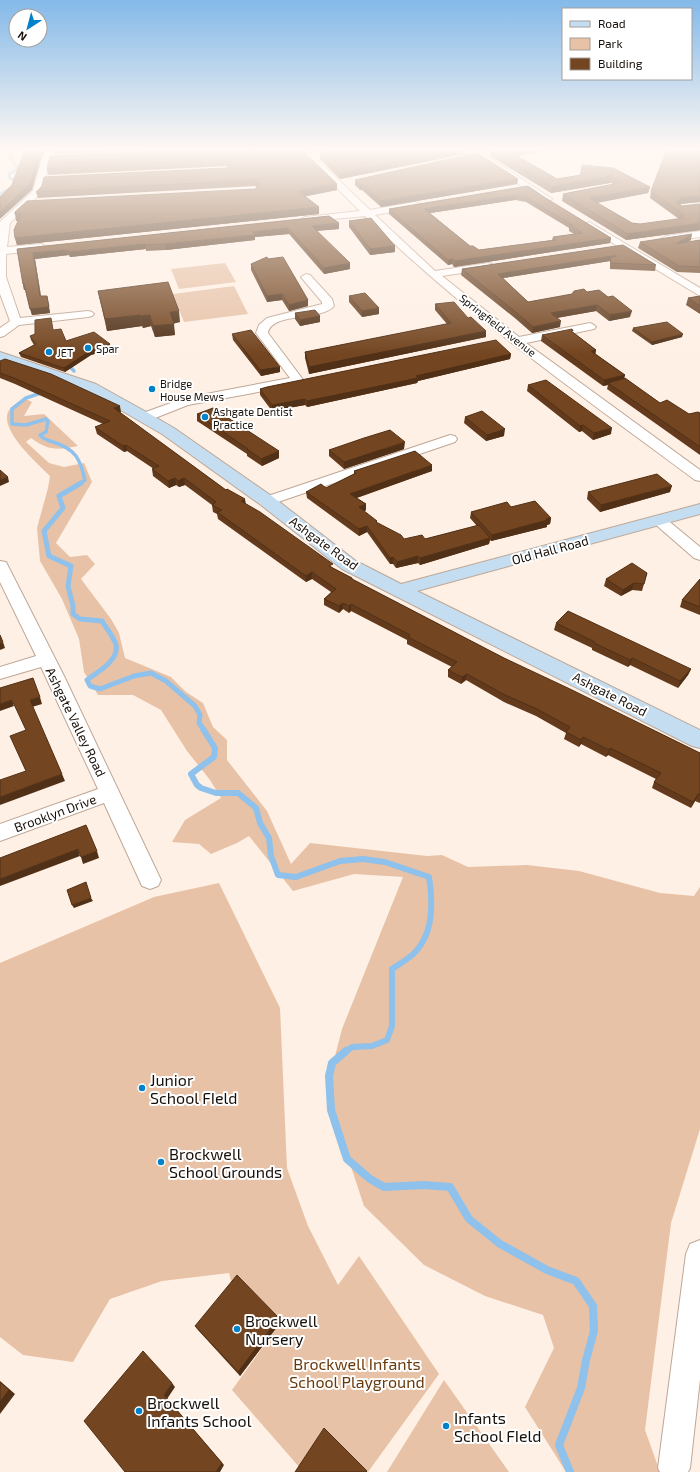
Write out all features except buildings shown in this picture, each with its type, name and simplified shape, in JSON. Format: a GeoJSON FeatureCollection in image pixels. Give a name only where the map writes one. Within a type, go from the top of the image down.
{"type":"FeatureCollection","features":[{"type":"Feature","properties":{"kind":"street"},"geometry":{"type":"LineString","coordinates":[[11,218],[6,222],[1,251],[1,277],[6,299],[16,322]]}},
{"type":"Feature","properties":{"kind":"street"},"geometry":{"type":"LineString","coordinates":[[296,220],[320,218]]}},
{"type":"Feature","properties":{"kind":"street","name":"Springfield Avenue"},"geometry":{"type":"LineString","coordinates":[[373,218],[408,252],[515,339],[700,477]]}},
{"type":"Feature","properties":{"kind":"street"},"geometry":{"type":"LineString","coordinates":[[579,219],[700,293]]}},
{"type":"Feature","properties":{"kind":"street"},"geometry":{"type":"LineString","coordinates":[[654,241],[700,234]]}},
{"type":"Feature","properties":{"kind":"street"},"geometry":{"type":"LineString","coordinates":[[609,248],[639,243]]}},
{"type":"Feature","properties":{"kind":"street"},"geometry":{"type":"LineString","coordinates":[[1,251],[48,246]]}},
{"type":"Feature","properties":{"kind":"street"},"geometry":{"type":"LineString","coordinates":[[434,274],[502,264]]}},
{"type":"Feature","properties":{"kind":"street"},"geometry":{"type":"LineString","coordinates":[[298,381],[262,333],[263,327],[271,320],[318,310],[328,306],[328,301],[306,277]]}},
{"type":"Feature","properties":{"kind":"street"},"geometry":{"type":"LineString","coordinates":[[687,285],[700,281]]}},
{"type":"Feature","properties":{"kind":"street"},"geometry":{"type":"LineString","coordinates":[[0,333],[16,322],[88,314]]}},
{"type":"Feature","properties":{"kind":"street"},"geometry":{"type":"LineString","coordinates":[[497,340],[515,339],[590,327]]}},
{"type":"Feature","properties":{"kind":"street","name":"Ashgate Road"},"geometry":{"type":"LineString","coordinates":[[0,356],[92,387],[168,430],[267,501],[349,565],[700,740]]}},
{"type":"Feature","properties":{"kind":"street"},"geometry":{"type":"LineString","coordinates":[[145,417],[185,402],[313,378]]}},
{"type":"Feature","properties":{"kind":"street"},"geometry":{"type":"LineString","coordinates":[[267,501],[450,440]]}},
{"type":"Feature","properties":{"kind":"street","name":"Old Hall Road"},"geometry":{"type":"LineString","coordinates":[[400,590],[700,509]]}},
{"type":"Feature","properties":{"kind":"street"},"geometry":{"type":"LineString","coordinates":[[660,521],[700,554]]}},
{"type":"Feature","properties":{"kind":"street","name":"Ashgate Valley Road"},"geometry":{"type":"LineString","coordinates":[[0,566],[58,682],[150,880]]}},
{"type":"Feature","properties":{"kind":"street"},"geometry":{"type":"LineString","coordinates":[[0,673],[46,659]]}},
{"type":"Feature","properties":{"kind":"street","name":"Brooklyn Drive"},"geometry":{"type":"LineString","coordinates":[[0,833],[110,793]]}},
{"type":"Feature","properties":{"kind":"street"},"geometry":{"type":"LineString","coordinates":[[674,1468],[700,1254]]}},
{"type":"Feature","properties":{"kind":"green space"},"geometry":{"type":"Polygon","coordinates":[[[225,263],[236,282],[179,289],[171,269],[225,263]]]}},
{"type":"Feature","properties":{"kind":"green space"},"geometry":{"type":"Polygon","coordinates":[[[234,286],[248,314],[184,322],[173,294],[234,286]]]}},
{"type":"Feature","properties":{"kind":"green space"},"geometry":{"type":"Polygon","coordinates":[[[24,398],[32,402],[24,416],[44,414],[78,446],[59,449],[48,447],[31,438],[26,442],[49,463],[64,467],[84,463],[92,482],[56,543],[70,557],[87,555],[95,564],[81,579],[111,619],[119,633],[125,658],[171,677],[186,692],[203,703],[213,727],[227,740],[227,760],[267,811],[291,864],[310,843],[427,856],[442,855],[468,867],[527,865],[579,871],[660,893],[694,896],[700,887],[700,1129],[671,1223],[645,1430],[660,1472],[566,1472],[525,1407],[554,1348],[543,1315],[485,1296],[424,1265],[364,1206],[326,1091],[342,1029],[403,877],[354,874],[293,891],[249,836],[211,854],[199,844],[172,842],[185,820],[221,798],[210,780],[187,751],[161,710],[133,695],[98,695],[84,672],[79,639],[62,599],[40,561],[37,528],[50,476],[22,447],[10,428],[7,420],[9,410],[24,398]]]}},
{"type":"Feature","properties":{"kind":"green space","name":"Junior School FIeld"},"geometry":{"type":"Polygon","coordinates":[[[219,883],[280,1008],[287,1168],[308,1226],[338,1285],[359,1256],[439,1374],[368,1472],[300,1468],[232,1390],[280,1323],[233,1288],[229,1273],[162,1281],[110,1299],[73,1362],[23,1355],[0,1337],[0,963],[154,897],[219,883]]]}},
{"type":"Feature","properties":{"kind":"green space","name":"Infants School FIeld"},"geometry":{"type":"Polygon","coordinates":[[[444,1380],[509,1472],[387,1472],[444,1380]]]}},
{"type":"Feature","properties":{"kind":"waterway"},"geometry":{"type":"LineString","coordinates":[[71,368],[74,371]]}},
{"type":"Feature","properties":{"kind":"waterway"},"geometry":{"type":"LineString","coordinates":[[44,392],[26,398],[12,409],[12,424],[26,425],[46,419],[48,421],[46,432],[40,435],[45,439],[67,448],[76,456],[85,480],[79,484]]}},
{"type":"Feature","properties":{"kind":"waterway"},"geometry":{"type":"LineString","coordinates":[[81,483],[59,496],[63,508],[44,531],[49,556],[71,566],[68,586],[73,606],[73,614],[80,619],[102,621],[116,645],[116,651],[111,661],[87,680],[90,686],[100,689],[134,676],[151,673],[166,681],[195,706],[200,715],[199,723],[204,730]]}},
{"type":"Feature","properties":{"kind":"waterway"},"geometry":{"type":"LineString","coordinates":[[203,729],[215,748],[214,757],[191,774],[197,785],[201,788],[216,793],[238,793],[256,808],[260,823],[269,838],[271,856],[278,875],[296,877],[340,861],[363,859],[385,862],[429,877],[431,915],[427,934],[415,953],[392,969],[392,1026],[387,1040],[372,1046],[352,1047],[345,1052]]}},
{"type":"Feature","properties":{"kind":"waterway"},"geometry":{"type":"LineString","coordinates":[[346,1051],[332,1063],[329,1076],[331,1110],[347,1159],[370,1179],[384,1187],[423,1185],[450,1187],[469,1219],[500,1244],[547,1270],[576,1281],[593,1306],[594,1331],[586,1360],[581,1388],[559,1445],[570,1472]]}},
{"type":"Feature","properties":{"kind":"place","name":"Spar"},"geometry":{"type":"Point","coordinates":[88,348]}},
{"type":"Feature","properties":{"kind":"place","name":"JET"},"geometry":{"type":"Point","coordinates":[49,352]}},
{"type":"Feature","properties":{"kind":"place","name":"Bridge House Mews"},"geometry":{"type":"Point","coordinates":[152,389]}},
{"type":"Feature","properties":{"kind":"place","name":"Ashgate Dentist Practice"},"geometry":{"type":"Point","coordinates":[205,417]}},
{"type":"Feature","properties":{"kind":"place","name":"Junior School FIeld"},"geometry":{"type":"Point","coordinates":[142,1088]}},
{"type":"Feature","properties":{"kind":"place","name":"Brockwell School Grounds"},"geometry":{"type":"Point","coordinates":[161,1162]}},
{"type":"Feature","properties":{"kind":"place","name":"Brockwell Nursery"},"geometry":{"type":"Point","coordinates":[237,1329]}},
{"type":"Feature","properties":{"kind":"place","name":"Brockwell Infants School"},"geometry":{"type":"Point","coordinates":[139,1411]}},
{"type":"Feature","properties":{"kind":"place","name":"Infants School FIeld"},"geometry":{"type":"Point","coordinates":[446,1426]}},
{"type":"Feature","properties":{"kind":"park label","name":"Brockwell Infants School Playground"},"geometry":{"type":"Point","coordinates":[357,1372]}}]}
